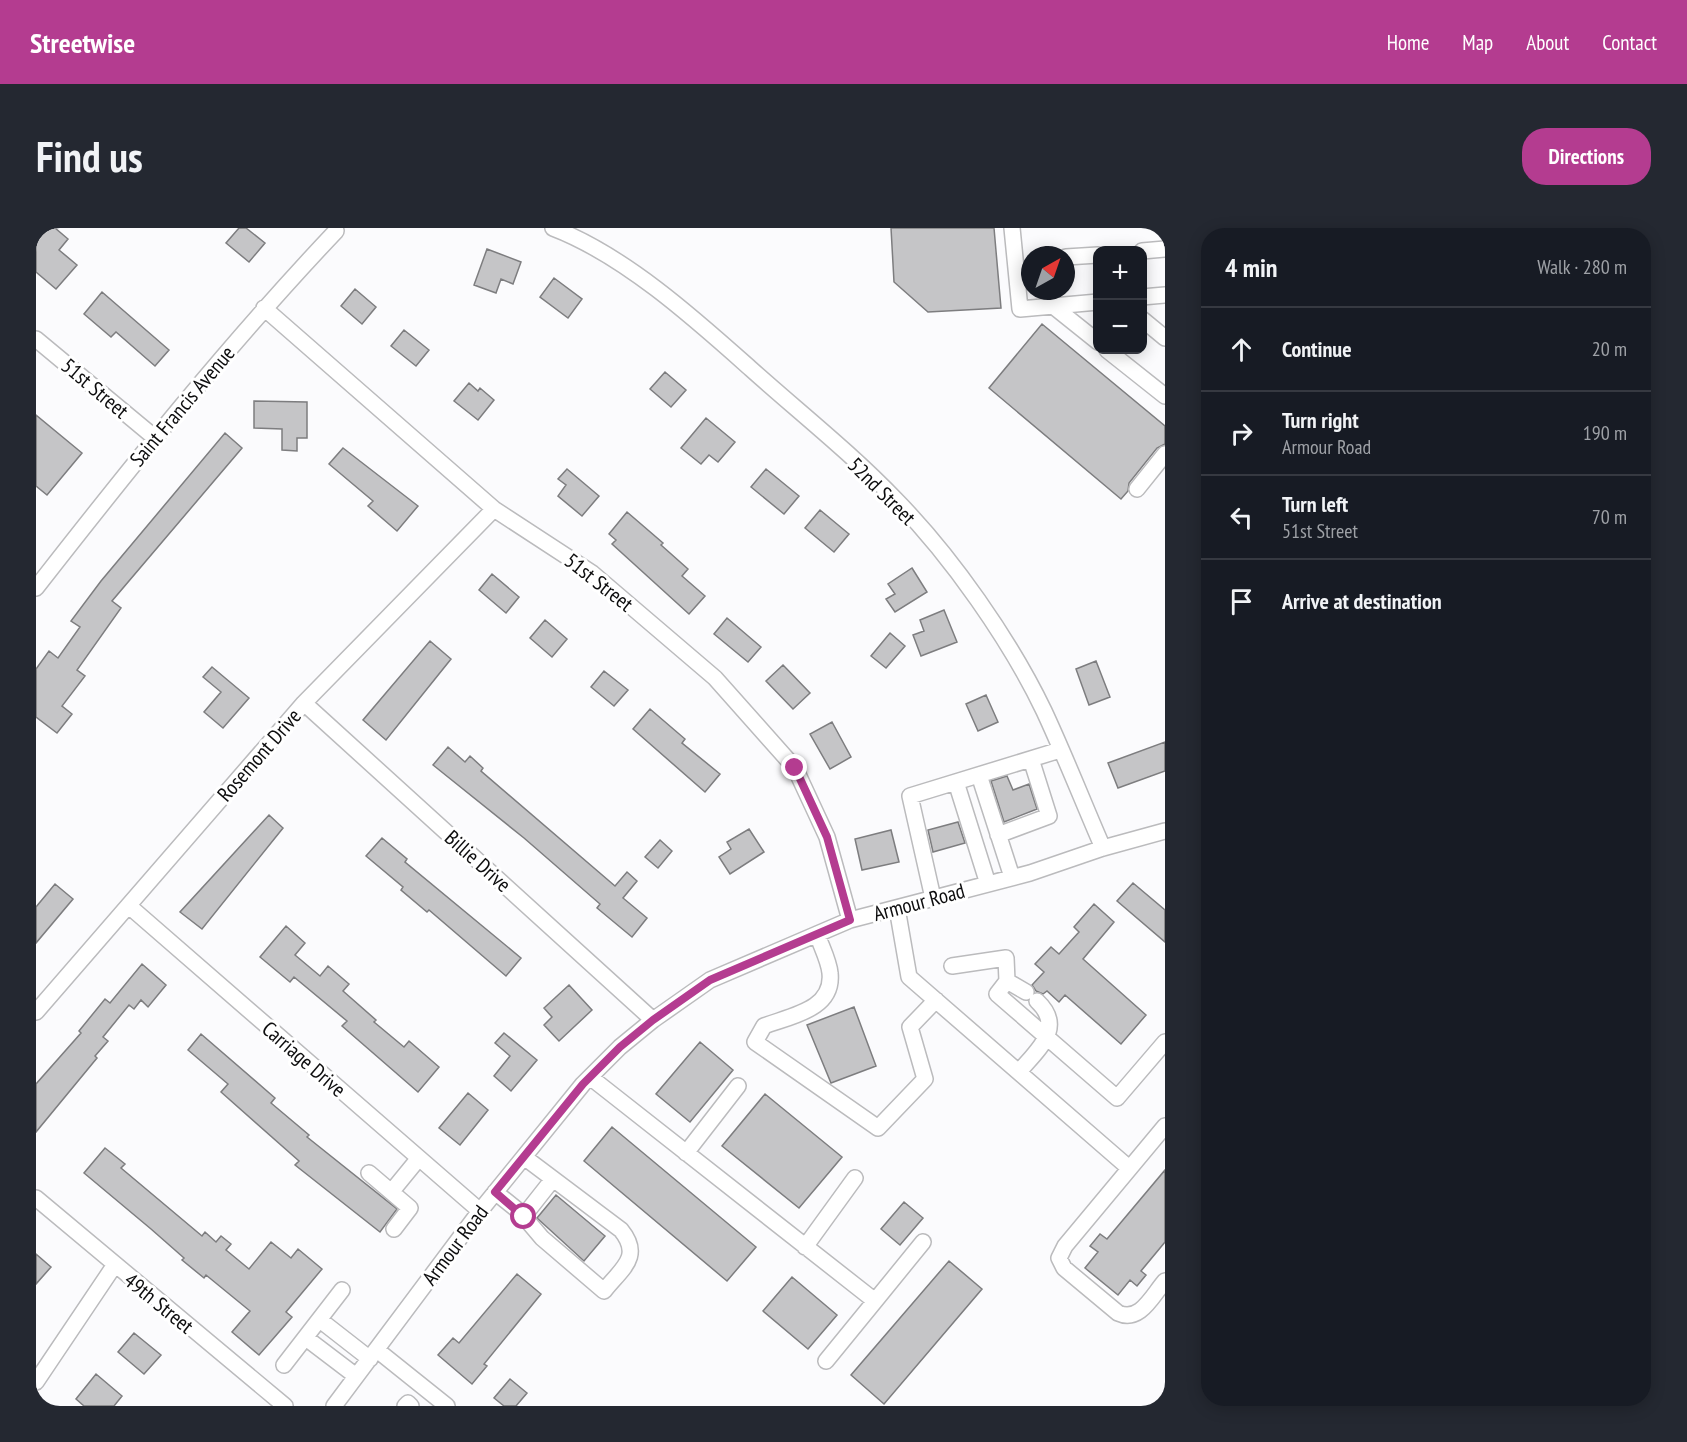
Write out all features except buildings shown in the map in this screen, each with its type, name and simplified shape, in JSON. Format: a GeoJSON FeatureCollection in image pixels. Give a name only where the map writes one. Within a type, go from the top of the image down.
{"type":"FeatureCollection","features":[{"type":"Feature","properties":{"kind":"street","name":"52nd Street"},"geometry":{"type":"LineString","coordinates":[[553,228],[592,245],[611,257],[713,335],[896,500],[950,563],[1011,651],[1043,710],[1102,848]]}},
{"type":"Feature","properties":{"kind":"street"},"geometry":{"type":"LineString","coordinates":[[1012,228],[1021,255]]}},
{"type":"Feature","properties":{"kind":"street","name":"Saint Francis Avenue"},"geometry":{"type":"LineString","coordinates":[[36,588],[154,437],[264,308],[338,229]]}},
{"type":"Feature","properties":{"kind":"street"},"geometry":{"type":"LineString","coordinates":[[1147,250],[1165,249]]}},
{"type":"Feature","properties":{"kind":"street"},"geometry":{"type":"LineString","coordinates":[[1075,256],[1093,255]]}},
{"type":"Feature","properties":{"kind":"street"},"geometry":{"type":"LineString","coordinates":[[1021,293],[1020,309],[1093,302]]}},
{"type":"Feature","properties":{"kind":"street"},"geometry":{"type":"LineString","coordinates":[[1147,297],[1165,295]]}},
{"type":"Feature","properties":{"kind":"street"},"geometry":{"type":"LineString","coordinates":[[1053,306],[1093,338]]}},
{"type":"Feature","properties":{"kind":"street","name":"51st Street"},"geometry":{"type":"LineString","coordinates":[[264,308],[494,509],[592,573],[706,671],[795,768],[827,837],[850,920]]}},
{"type":"Feature","properties":{"kind":"street"},"geometry":{"type":"LineString","coordinates":[[1147,322],[1165,338]]}},
{"type":"Feature","properties":{"kind":"street","name":"51st Street"},"geometry":{"type":"LineString","coordinates":[[36,339],[154,437]]}},
{"type":"Feature","properties":{"kind":"street"},"geometry":{"type":"LineString","coordinates":[[1112,354],[1165,396]]}},
{"type":"Feature","properties":{"kind":"street"},"geometry":{"type":"LineString","coordinates":[[1137,489],[1165,454]]}},
{"type":"Feature","properties":{"kind":"street","name":"Rosemont Drive"},"geometry":{"type":"LineString","coordinates":[[36,1012],[304,703],[494,509]]}},
{"type":"Feature","properties":{"kind":"street","name":"Billie Drive"},"geometry":{"type":"LineString","coordinates":[[304,703],[653,1020]]}},
{"type":"Feature","properties":{"kind":"street"},"geometry":{"type":"LineString","coordinates":[[933,898],[910,796],[1060,750]]}},
{"type":"Feature","properties":{"kind":"street"},"geometry":{"type":"LineString","coordinates":[[998,835],[1049,816],[1031,759]]}},
{"type":"Feature","properties":{"kind":"street"},"geometry":{"type":"LineString","coordinates":[[979,775],[1012,877]]}},
{"type":"Feature","properties":{"kind":"street"},"geometry":{"type":"LineString","coordinates":[[956,782],[988,884]]}},
{"type":"Feature","properties":{"kind":"street","name":"Armour Road"},"geometry":{"type":"LineString","coordinates":[[338,1404],[356,1376],[480,1211],[590,1077],[653,1020],[710,980],[850,920],[988,884],[1165,831]]}},
{"type":"Feature","properties":{"kind":"street","name":"Carriage Drive"},"geometry":{"type":"LineString","coordinates":[[129,906],[480,1211]]}},
{"type":"Feature","properties":{"kind":"street"},"geometry":{"type":"LineString","coordinates":[[897,908],[909,977],[1129,1168]]}},
{"type":"Feature","properties":{"kind":"street"},"geometry":{"type":"LineString","coordinates":[[817,934],[830,974],[827,993],[816,1007],[764,1026],[755,1042],[878,1128],[925,1079],[910,1027],[936,1000]]}},
{"type":"Feature","properties":{"kind":"street"},"geometry":{"type":"LineString","coordinates":[[952,966],[1006,958],[1007,981],[997,994],[1117,1098],[1165,1042]]}},
{"type":"Feature","properties":{"kind":"street"},"geometry":{"type":"LineString","coordinates":[[1007,981],[1031,996],[1046,1010],[1050,1022],[1047,1039],[1019,1072]]}},
{"type":"Feature","properties":{"kind":"street"},"geometry":{"type":"LineString","coordinates":[[590,1077],[875,1301]]}},
{"type":"Feature","properties":{"kind":"street"},"geometry":{"type":"LineString","coordinates":[[686,1153],[738,1086]]}},
{"type":"Feature","properties":{"kind":"street"},"geometry":{"type":"LineString","coordinates":[[1165,1126],[1065,1246],[1059,1258],[1064,1268],[1118,1313],[1128,1318],[1136,1316],[1165,1281]]}},
{"type":"Feature","properties":{"kind":"street"},"geometry":{"type":"LineString","coordinates":[[495,1192],[524,1217],[542,1238],[604,1291],[632,1256],[630,1241],[609,1220],[524,1157]]}},
{"type":"Feature","properties":{"kind":"street"},"geometry":{"type":"LineString","coordinates":[[392,1191],[419,1158]]}},
{"type":"Feature","properties":{"kind":"street"},"geometry":{"type":"LineString","coordinates":[[369,1173],[410,1208],[394,1229]]}},
{"type":"Feature","properties":{"kind":"street"},"geometry":{"type":"LineString","coordinates":[[805,1246],[855,1178]]}},
{"type":"Feature","properties":{"kind":"street"},"geometry":{"type":"LineString","coordinates":[[524,1217],[553,1179]]}},
{"type":"Feature","properties":{"kind":"street","name":"49th Street"},"geometry":{"type":"LineString","coordinates":[[36,1198],[114,1266],[285,1406]]}},
{"type":"Feature","properties":{"kind":"street"},"geometry":{"type":"LineString","coordinates":[[826,1361],[923,1242]]}},
{"type":"Feature","properties":{"kind":"street"},"geometry":{"type":"LineString","coordinates":[[36,1382],[114,1266]]}},
{"type":"Feature","properties":{"kind":"street"},"geometry":{"type":"LineString","coordinates":[[284,1365],[342,1290]]}},
{"type":"Feature","properties":{"kind":"street"},"geometry":{"type":"LineString","coordinates":[[320,1320],[374,1354],[447,1406]]}},
{"type":"Feature","properties":{"kind":"street"},"geometry":{"type":"LineString","coordinates":[[306,1338],[356,1376]]}},
{"type":"Feature","properties":{"kind":"street"},"geometry":{"type":"LineString","coordinates":[[405,1406],[408,1403],[411,1406]]}},
{"type":"Feature","properties":{"kind":"route"},"geometry":{"type":"LineString","coordinates":[[524,1217],[495,1192],[583,1084],[620,1047],[653,1020],[710,980],[850,920],[827,837],[795,768]]}}]}
